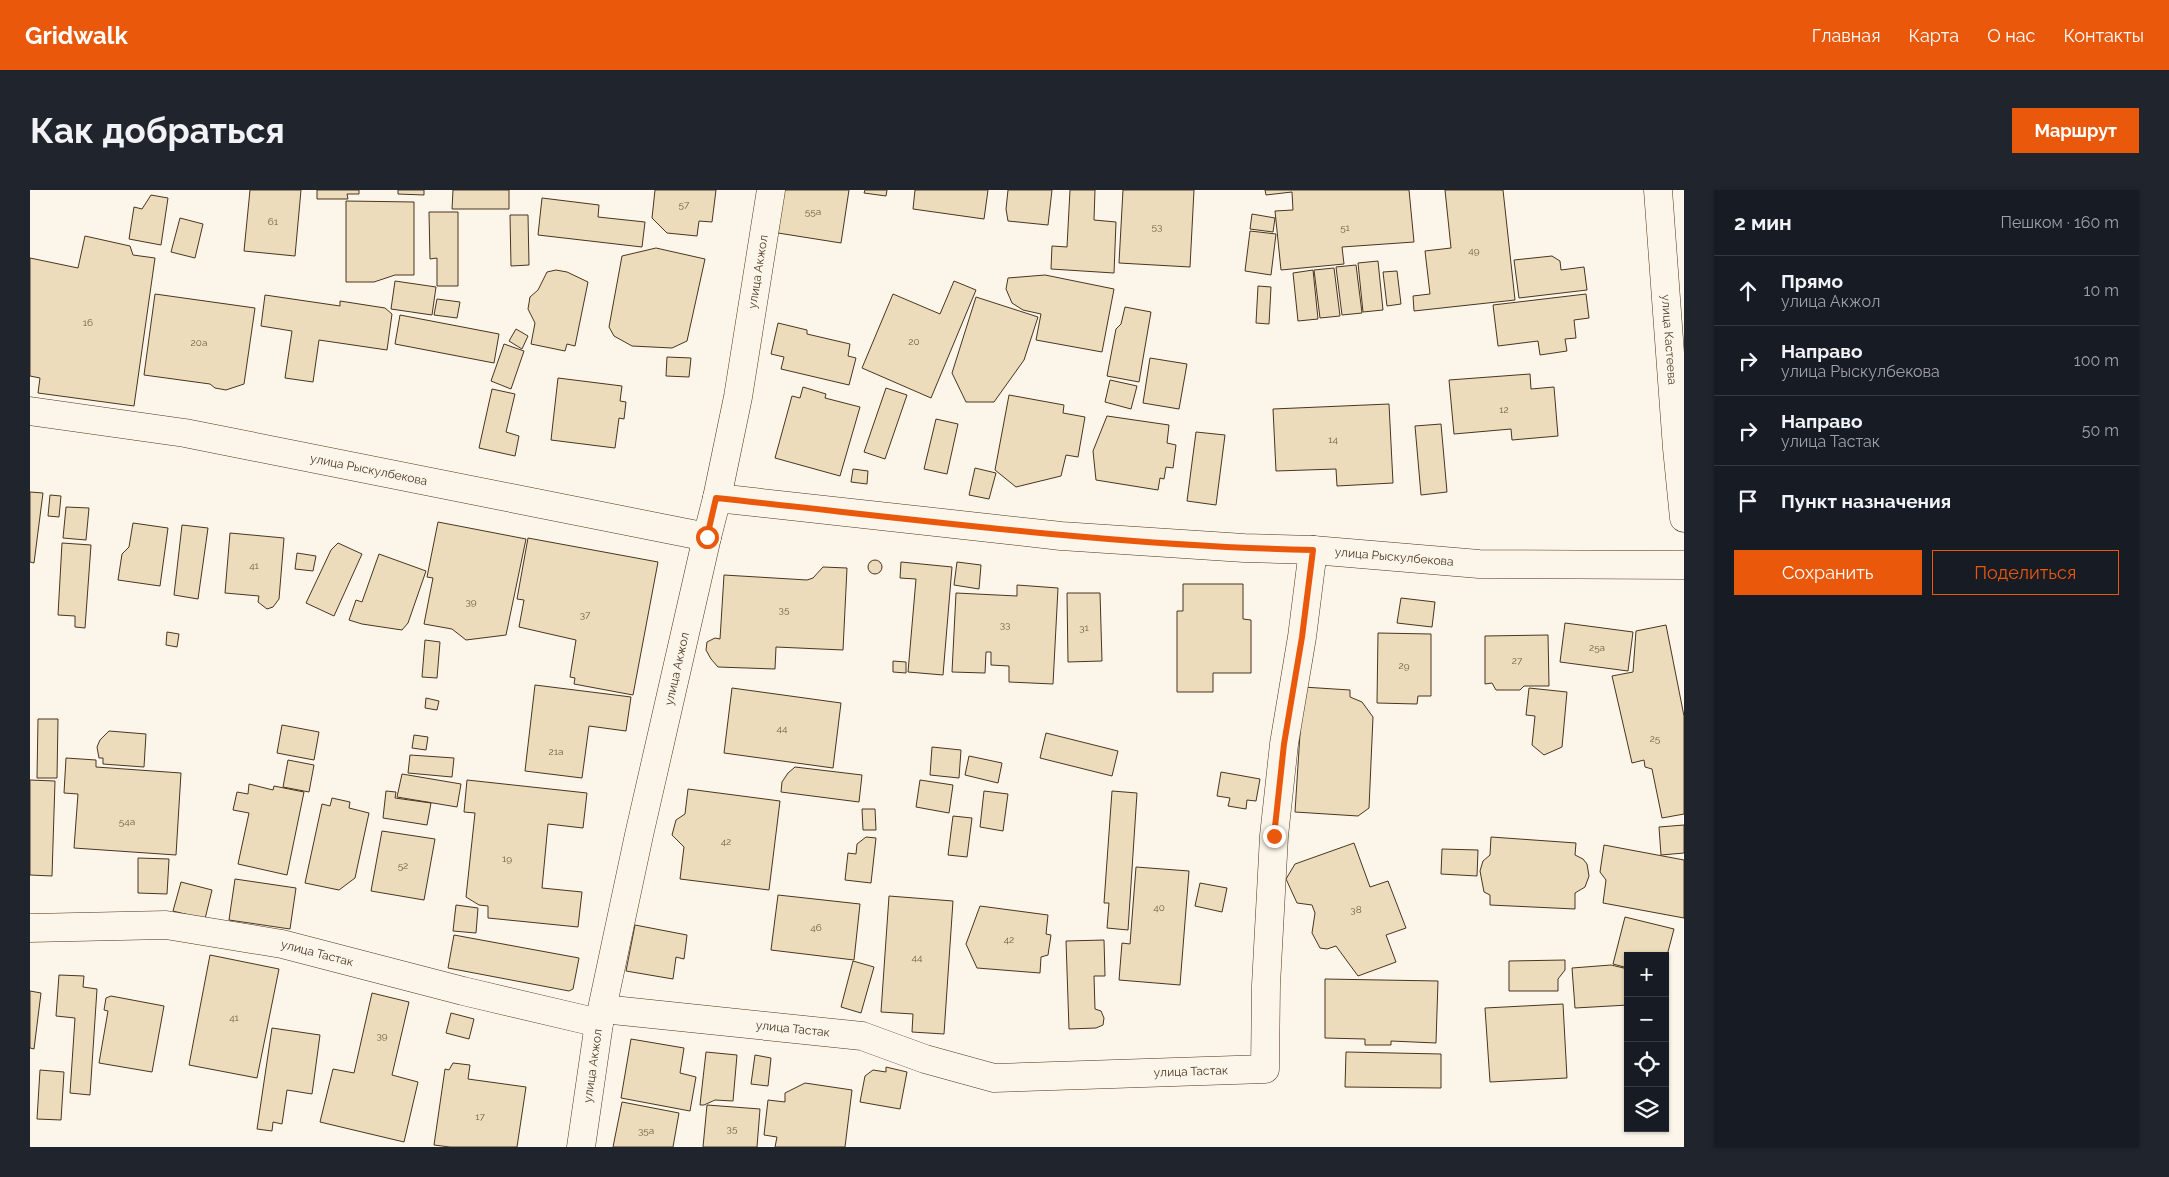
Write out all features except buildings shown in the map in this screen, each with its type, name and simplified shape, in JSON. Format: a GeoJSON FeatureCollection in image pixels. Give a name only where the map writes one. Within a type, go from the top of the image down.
{"type":"FeatureCollection","features":[{"type":"Feature","properties":{"kind":"street","name":"улица Акжол"},"geometry":{"type":"LineString","coordinates":[[581,1147],[601,1016],[641,826],[738,397],[771,190]]}},
{"type":"Feature","properties":{"kind":"street","name":"улица Кастеева"},"geometry":{"type":"LineString","coordinates":[[1658,190],[1680,448],[1684,518]]}},
{"type":"Feature","properties":{"kind":"street","name":"улица Рыскулбекова"},"geometry":{"type":"LineString","coordinates":[[30,412],[185,433],[707,537]]}},
{"type":"Feature","properties":{"kind":"street","name":"улица Рыскулбекова"},"geometry":{"type":"LineString","coordinates":[[716,498],[1061,536],[1244,548],[1313,550],[1479,564],[1684,565]]}},
{"type":"Feature","properties":{"kind":"street","name":"улица Тастак"},"geometry":{"type":"LineString","coordinates":[[30,928],[166,926],[282,944],[464,991],[601,1016],[862,1036],[925,1059],[994,1078],[1265,1069],[1266,985],[1274,836],[1284,744],[1302,637],[1313,550]]}},
{"type":"Feature","properties":{"kind":"route"},"geometry":{"type":"LineString","coordinates":[[707,537],[716,498],[1061,536],[1244,548],[1313,550],[1302,637],[1284,744],[1274,836]]}}]}
